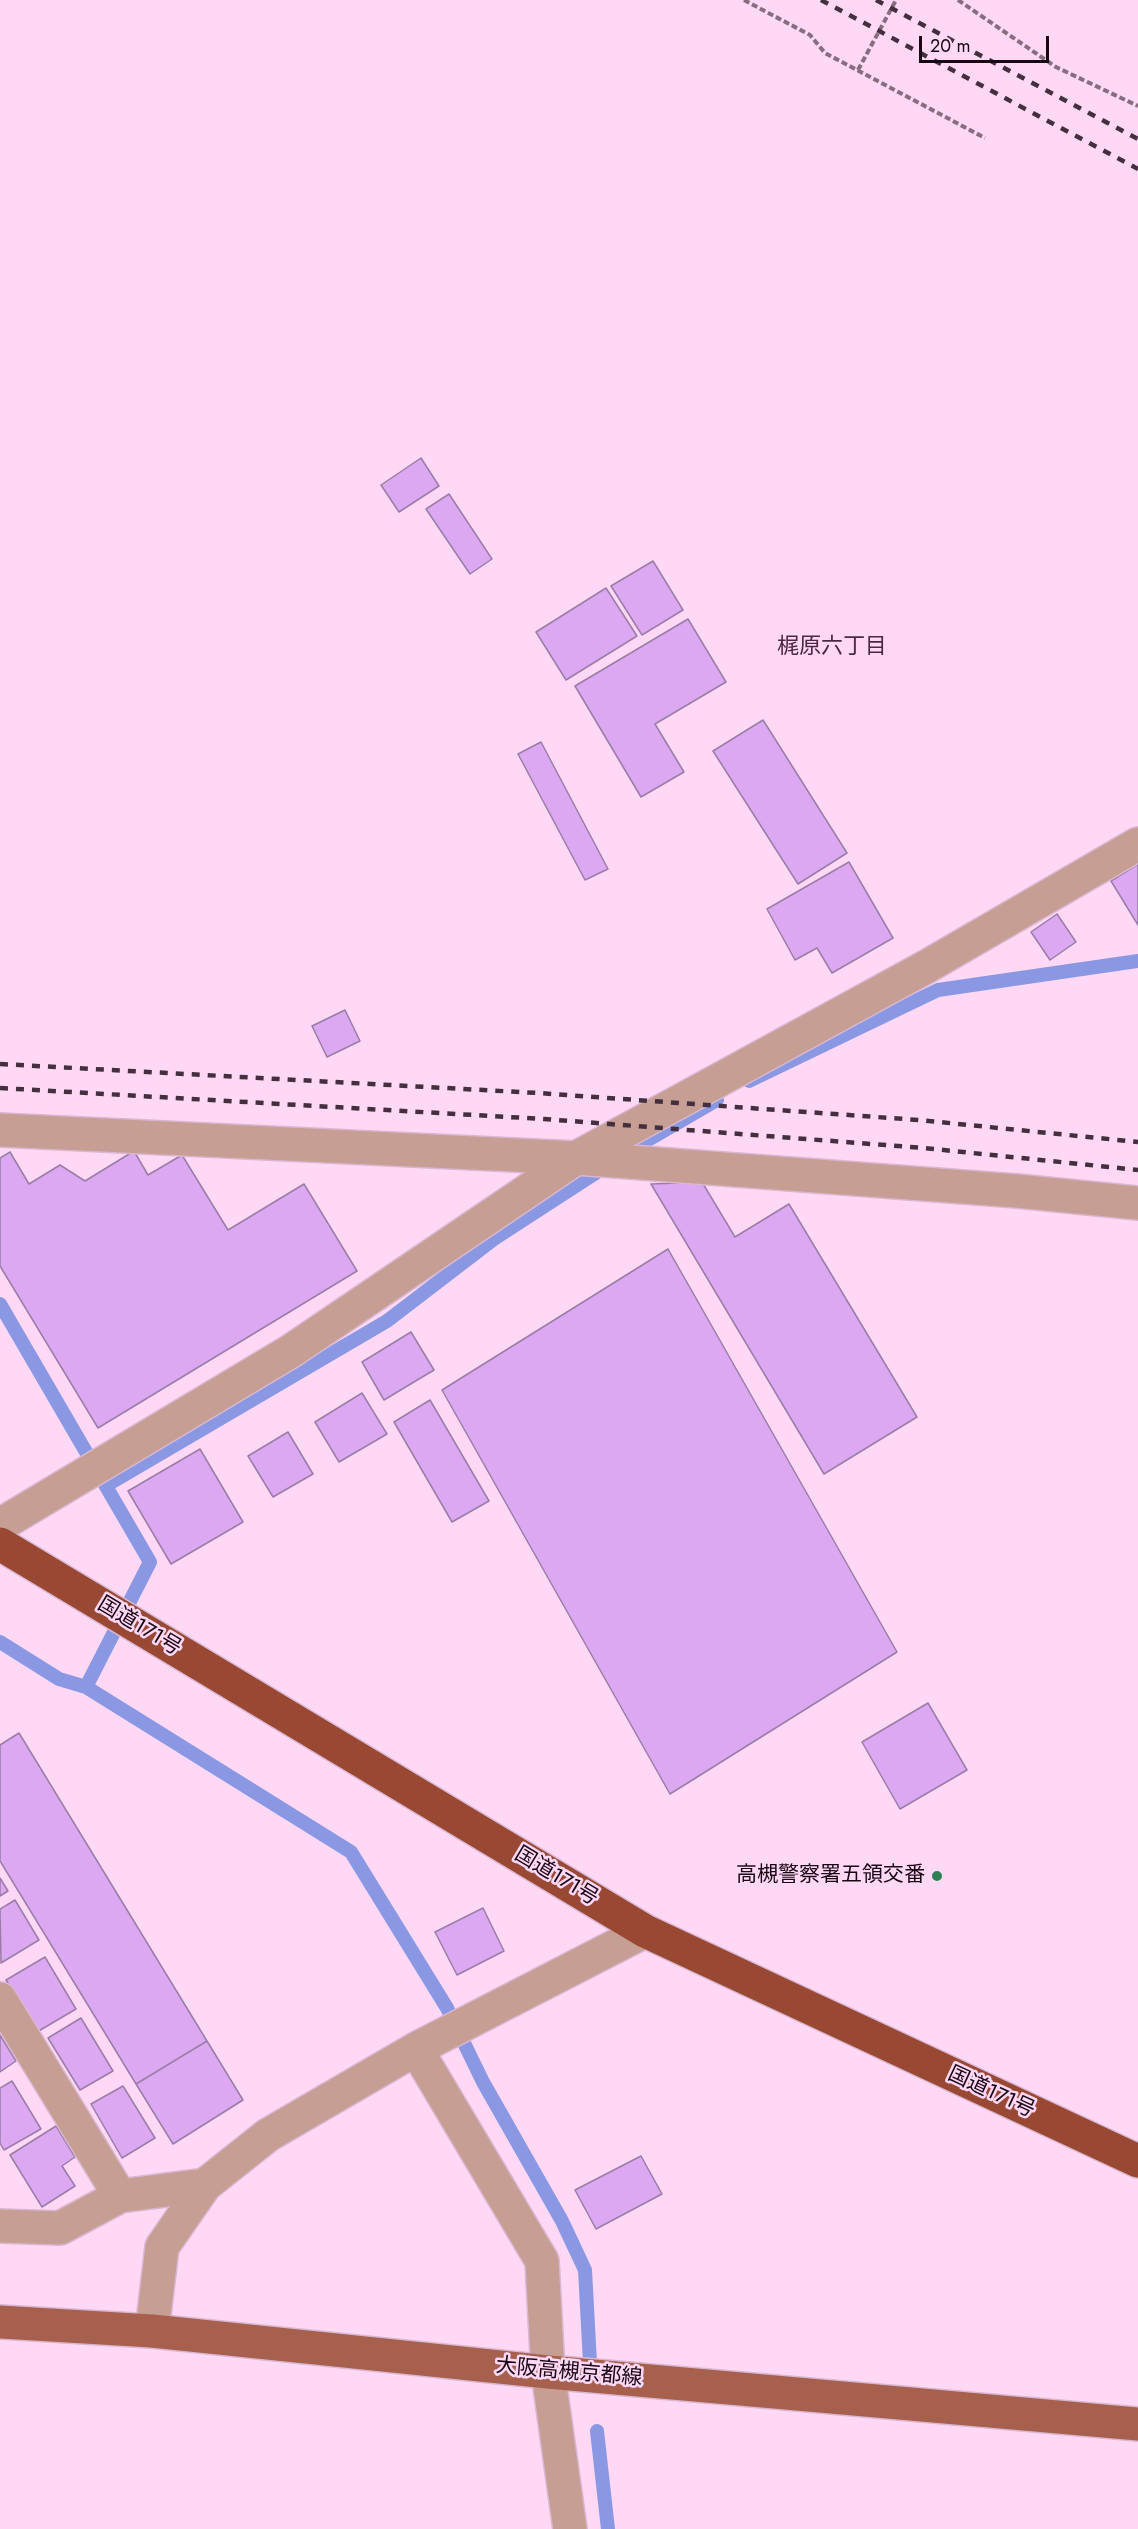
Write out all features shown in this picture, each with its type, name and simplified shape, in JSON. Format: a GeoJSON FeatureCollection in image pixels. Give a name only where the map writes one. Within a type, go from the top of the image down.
{"type":"FeatureCollection","features":[{"type":"Feature","properties":{"kind":"highway","name":"国道171号"},"geometry":{"type":"LineString","coordinates":[[0,1544],[645,1931],[1138,2162]]}},
{"type":"Feature","properties":{"kind":"main road","name":"大阪高槻京都線"},"geometry":{"type":"LineString","coordinates":[[0,2322],[152,2331],[548,2372],[1138,2424]]}},
{"type":"Feature","properties":{"kind":"street"},"geometry":{"type":"LineString","coordinates":[[0,1525],[291,1351],[576,1158],[926,967],[1138,844]]}},
{"type":"Feature","properties":{"kind":"street"},"geometry":{"type":"LineString","coordinates":[[0,1130],[576,1158],[1017,1191],[1138,1203]]}},
{"type":"Feature","properties":{"kind":"street"},"geometry":{"type":"LineString","coordinates":[[152,2331],[162,2247],[205,2185],[268,2135],[423,2046],[645,1931]]}},
{"type":"Feature","properties":{"kind":"street"},"geometry":{"type":"LineString","coordinates":[[0,1999],[120,2196]]}},
{"type":"Feature","properties":{"kind":"street"},"geometry":{"type":"LineString","coordinates":[[423,2046],[542,2261],[548,2372],[570,2529]]}},
{"type":"Feature","properties":{"kind":"street"},"geometry":{"type":"LineString","coordinates":[[0,2226],[60,2228],[120,2196],[205,2185]]}},
{"type":"Feature","properties":{"kind":"path"},"geometry":{"type":"LineString","coordinates":[[744,0],[810,35],[825,52],[985,138]]}},
{"type":"Feature","properties":{"kind":"path"},"geometry":{"type":"LineString","coordinates":[[858,70],[896,0]]}},
{"type":"Feature","properties":{"kind":"path"},"geometry":{"type":"LineString","coordinates":[[958,0],[1056,67],[1138,106]]}},
{"type":"Feature","properties":{"kind":"building"},"geometry":{"type":"Polygon","coordinates":[[[421,458],[439,486],[399,512],[381,485],[421,458]]]}},
{"type":"Feature","properties":{"kind":"building"},"geometry":{"type":"Polygon","coordinates":[[[449,494],[492,559],[470,574],[426,509],[449,494]]]}},
{"type":"Feature","properties":{"kind":"building"},"geometry":{"type":"Polygon","coordinates":[[[653,561],[683,610],[642,635],[611,586],[653,561]]]}},
{"type":"Feature","properties":{"kind":"building"},"geometry":{"type":"Polygon","coordinates":[[[606,588],[637,636],[566,680],[536,632],[606,588]]]}},
{"type":"Feature","properties":{"kind":"building"},"geometry":{"type":"Polygon","coordinates":[[[688,619],[726,682],[655,724],[684,772],[641,797],[575,686],[688,619]]]}},
{"type":"Feature","properties":{"kind":"building"},"geometry":{"type":"Polygon","coordinates":[[[763,720],[847,853],[798,884],[713,751],[763,720]]]}},
{"type":"Feature","properties":{"kind":"building"},"geometry":{"type":"Polygon","coordinates":[[[541,742],[608,869],[585,880],[518,754],[541,742]]]}},
{"type":"Feature","properties":{"kind":"building"},"geometry":{"type":"Polygon","coordinates":[[[849,862],[893,938],[832,973],[817,948],[795,960],[767,909],[849,862]]]}},
{"type":"Feature","properties":{"kind":"building"},"geometry":{"type":"Polygon","coordinates":[[[1138,864],[1138,925],[1111,881],[1138,864]]]}},
{"type":"Feature","properties":{"kind":"building"},"geometry":{"type":"Polygon","coordinates":[[[1057,914],[1076,942],[1050,960],[1031,932],[1057,914]]]}},
{"type":"Feature","properties":{"kind":"building"},"geometry":{"type":"Polygon","coordinates":[[[345,1010],[360,1041],[327,1057],[312,1026],[345,1010]]]}},
{"type":"Feature","properties":{"kind":"building"},"geometry":{"type":"Polygon","coordinates":[[[134,1151],[148,1175],[182,1155],[228,1230],[304,1184],[357,1271],[98,1428],[0,1266],[0,1158],[10,1152],[29,1184],[60,1165],[85,1181],[134,1151]]]}},
{"type":"Feature","properties":{"kind":"building"},"geometry":{"type":"Polygon","coordinates":[[[702,1182],[735,1237],[789,1204],[917,1417],[824,1474],[651,1184],[702,1182]]]}},
{"type":"Feature","properties":{"kind":"building"},"geometry":{"type":"Polygon","coordinates":[[[668,1249],[897,1652],[670,1794],[442,1390],[668,1249]]]}},
{"type":"Feature","properties":{"kind":"building"},"geometry":{"type":"Polygon","coordinates":[[[411,1332],[434,1370],[384,1400],[362,1362],[411,1332]]]}},
{"type":"Feature","properties":{"kind":"building"},"geometry":{"type":"Polygon","coordinates":[[[362,1393],[387,1434],[339,1462],[315,1422],[362,1393]]]}},
{"type":"Feature","properties":{"kind":"building"},"geometry":{"type":"Polygon","coordinates":[[[430,1400],[489,1501],[452,1522],[394,1422],[430,1400]]]}},
{"type":"Feature","properties":{"kind":"building"},"geometry":{"type":"Polygon","coordinates":[[[288,1432],[313,1474],[273,1497],[248,1456],[288,1432]]]}},
{"type":"Feature","properties":{"kind":"building"},"geometry":{"type":"Polygon","coordinates":[[[200,1449],[243,1522],[171,1564],[128,1491],[200,1449]]]}},
{"type":"Feature","properties":{"kind":"building"},"geometry":{"type":"Polygon","coordinates":[[[928,1703],[967,1770],[900,1809],[862,1742],[928,1703]]]}},
{"type":"Feature","properties":{"kind":"building"},"geometry":{"type":"Polygon","coordinates":[[[19,1733],[207,2041],[136,2084],[0,1861],[0,1745],[19,1733]]]}},
{"type":"Feature","properties":{"kind":"building"},"geometry":{"type":"Polygon","coordinates":[[[0,1878],[8,1891],[0,1896],[0,1878]]]}},
{"type":"Feature","properties":{"kind":"building"},"geometry":{"type":"Polygon","coordinates":[[[15,1900],[39,1940],[1,1963],[0,1909],[15,1900]]]}},
{"type":"Feature","properties":{"kind":"building"},"geometry":{"type":"Polygon","coordinates":[[[483,1908],[504,1951],[457,1975],[435,1932],[483,1908]]]}},
{"type":"Feature","properties":{"kind":"building"},"geometry":{"type":"Polygon","coordinates":[[[45,1957],[76,2009],[37,2032],[6,1980],[45,1957]]]}},
{"type":"Feature","properties":{"kind":"building"},"geometry":{"type":"Polygon","coordinates":[[[81,2018],[113,2071],[80,2090],[48,2038],[81,2018]]]}},
{"type":"Feature","properties":{"kind":"building"},"geometry":{"type":"Polygon","coordinates":[[[0,2035],[16,2061],[0,2072],[0,2035]]]}},
{"type":"Feature","properties":{"kind":"building"},"geometry":{"type":"Polygon","coordinates":[[[207,2041],[243,2100],[173,2144],[136,2084],[207,2041]]]}},
{"type":"Feature","properties":{"kind":"building"},"geometry":{"type":"Polygon","coordinates":[[[12,2081],[41,2129],[4,2150],[0,2143],[0,2088],[12,2081]]]}},
{"type":"Feature","properties":{"kind":"building"},"geometry":{"type":"Polygon","coordinates":[[[123,2086],[155,2138],[122,2158],[91,2104],[123,2086]]]}},
{"type":"Feature","properties":{"kind":"building"},"geometry":{"type":"Polygon","coordinates":[[[56,2126],[75,2157],[62,2166],[75,2186],[42,2207],[10,2155],[56,2126]]]}},
{"type":"Feature","properties":{"kind":"building"},"geometry":{"type":"Polygon","coordinates":[[[641,2156],[662,2194],[596,2229],[575,2190],[641,2156]]]}},
{"type":"Feature","properties":{"kind":"waterway"},"geometry":{"type":"LineString","coordinates":[[749,1081],[938,990],[1138,961]]}},
{"type":"Feature","properties":{"kind":"waterway"},"geometry":{"type":"LineString","coordinates":[[629,1151],[717,1100]]}},
{"type":"Feature","properties":{"kind":"waterway"},"geometry":{"type":"LineString","coordinates":[[107,1485],[387,1321],[494,1239],[602,1169]]}},
{"type":"Feature","properties":{"kind":"waterway"},"geometry":{"type":"LineString","coordinates":[[0,1304],[150,1562],[86,1687]]}},
{"type":"Feature","properties":{"kind":"waterway"},"geometry":{"type":"LineString","coordinates":[[0,1642],[59,1679],[86,1687],[351,1852],[447,2008],[483,2082],[562,2221],[585,2270],[590,2363]]}},
{"type":"Feature","properties":{"kind":"waterway"},"geometry":{"type":"LineString","coordinates":[[597,2431],[608,2529]]}},
{"type":"Feature","properties":{"kind":"railway"},"geometry":{"type":"LineString","coordinates":[[821,0],[1138,169]]}},
{"type":"Feature","properties":{"kind":"railway"},"geometry":{"type":"LineString","coordinates":[[876,0],[1138,139]]}},
{"type":"Feature","properties":{"kind":"railway"},"geometry":{"type":"LineString","coordinates":[[0,1064],[538,1093],[919,1120],[1138,1142]]}},
{"type":"Feature","properties":{"kind":"railway"},"geometry":{"type":"LineString","coordinates":[[0,1088],[544,1119],[924,1148],[1138,1170]]}},
{"type":"Feature","properties":{"kind":"place","name":"高槻警察署五領交番"},"geometry":{"type":"Point","coordinates":[937,1876]}},
{"type":"Feature","properties":{"kind":"district","name":"梶原六丁目"},"geometry":{"type":"Point","coordinates":[832,648]}}]}
